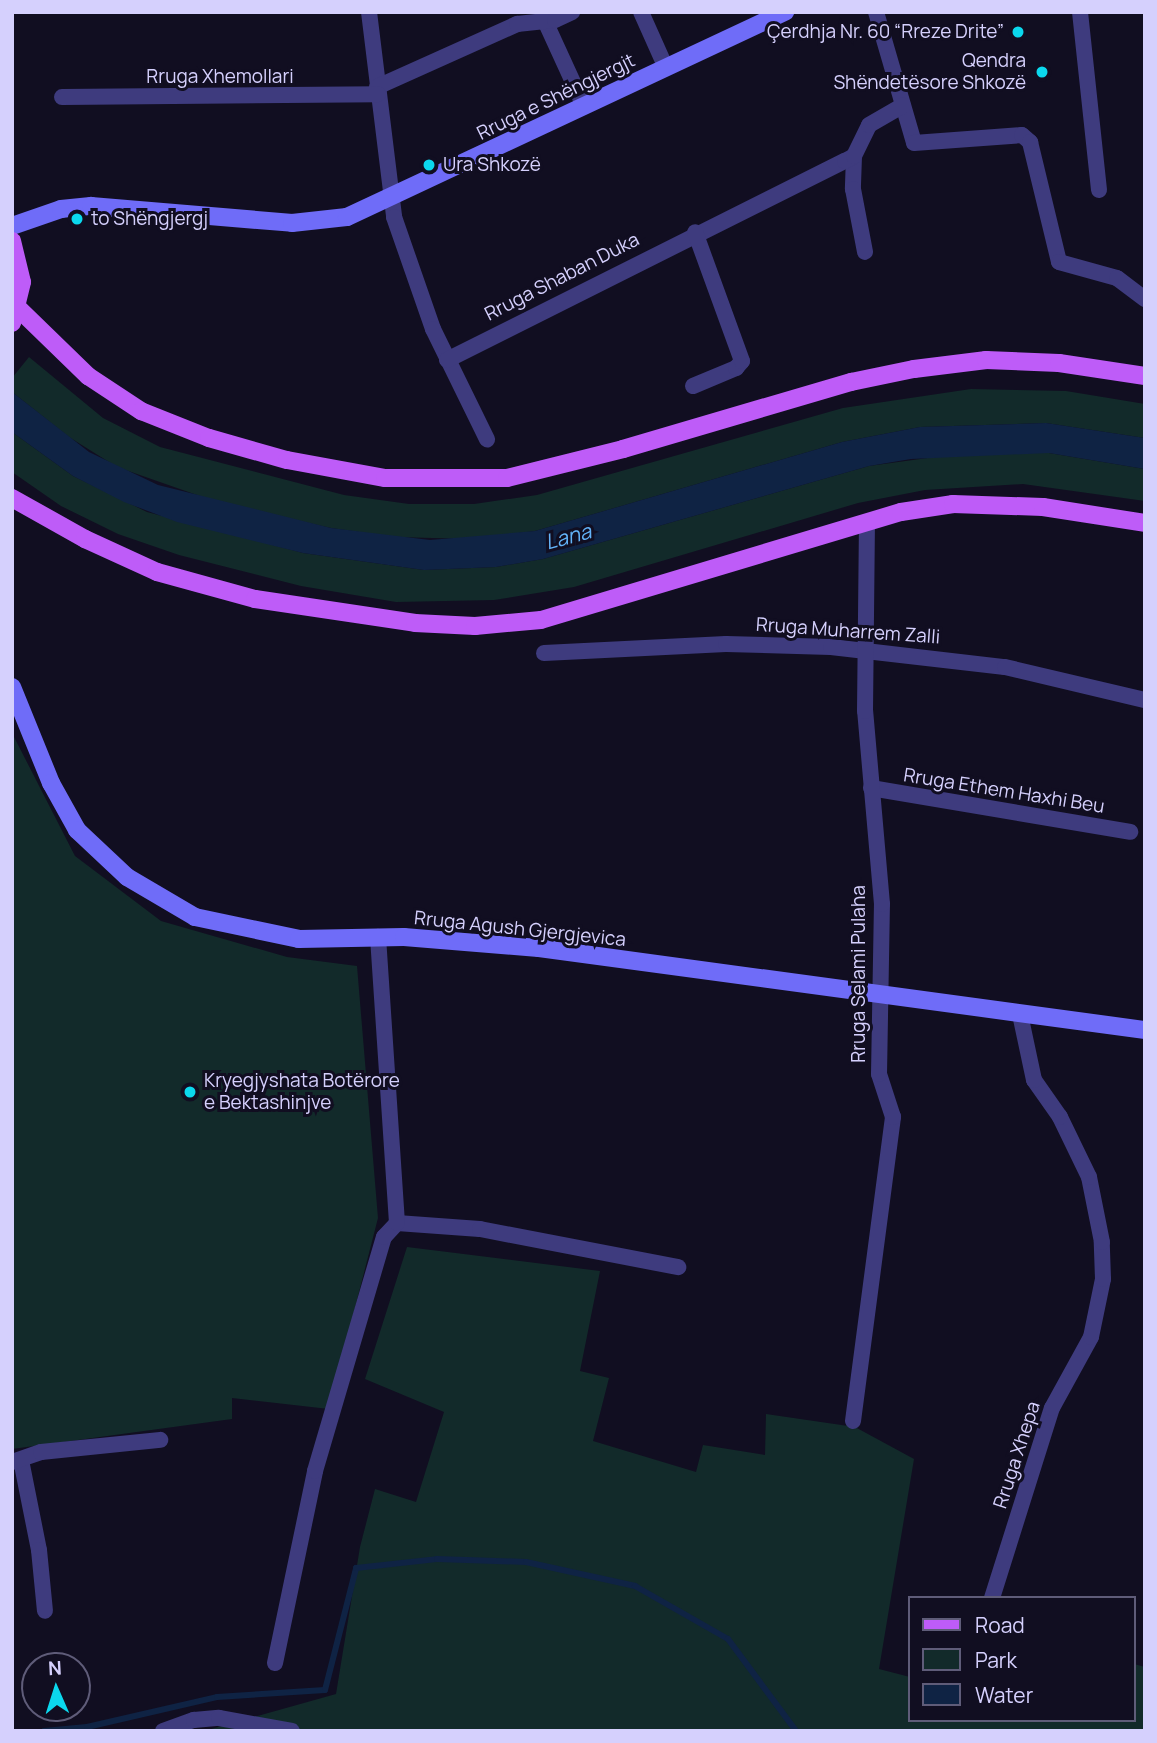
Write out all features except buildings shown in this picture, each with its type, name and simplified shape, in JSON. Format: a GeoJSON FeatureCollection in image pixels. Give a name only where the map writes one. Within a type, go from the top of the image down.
{"type":"FeatureCollection","features":[{"type":"Feature","properties":{"kind":"main road","name":"Rruga e Shëngjergjt"},"geometry":{"type":"LineString","coordinates":[[12,226],[61,209],[91,206],[317,222],[358,214],[785,12]]}},
{"type":"Feature","properties":{"kind":"main road"},"geometry":{"type":"LineString","coordinates":[[12,241],[22,282],[15,316],[88,376],[141,411],[209,438],[274,456],[385,478],[507,478],[623,449],[851,382],[914,369],[986,360],[1059,363],[1145,376]]}},
{"type":"Feature","properties":{"kind":"main road"},"geometry":{"type":"LineString","coordinates":[[12,498],[34,512],[157,572],[256,599],[415,623],[475,626],[541,620],[867,522],[953,504],[1001,503],[1145,523]]}},
{"type":"Feature","properties":{"kind":"main road"},"geometry":{"type":"LineString","coordinates":[[12,517],[34,512]]}},
{"type":"Feature","properties":{"kind":"main road","name":"Rruga Agush Gjergjevica"},"geometry":{"type":"LineString","coordinates":[[12,687],[51,783],[77,830],[109,864],[149,894],[195,917],[231,927],[299,939],[377,937],[539,948],[1145,1030]]}},
{"type":"Feature","properties":{"kind":"street"},"geometry":{"type":"LineString","coordinates":[[369,12],[391,199],[420,295],[447,360],[487,439]]}},
{"type":"Feature","properties":{"kind":"street"},"geometry":{"type":"LineString","coordinates":[[378,91],[517,24],[545,21],[572,12]]}},
{"type":"Feature","properties":{"kind":"street"},"geometry":{"type":"LineString","coordinates":[[641,12],[666,68]]}},
{"type":"Feature","properties":{"kind":"street"},"geometry":{"type":"LineString","coordinates":[[876,12],[914,143],[1022,135],[1030,142],[1059,262],[1117,278],[1145,299]]}},
{"type":"Feature","properties":{"kind":"street"},"geometry":{"type":"LineString","coordinates":[[1080,12],[1099,190]]}},
{"type":"Feature","properties":{"kind":"street"},"geometry":{"type":"LineString","coordinates":[[545,21],[584,106]]}},
{"type":"Feature","properties":{"kind":"street","name":"Rruga Xhemollari"},"geometry":{"type":"LineString","coordinates":[[62,97],[378,91]]}},
{"type":"Feature","properties":{"kind":"street"},"geometry":{"type":"LineString","coordinates":[[865,252],[853,189],[854,156],[869,125],[902,105]]}},
{"type":"Feature","properties":{"kind":"street","name":"Rruga Shaban Duka"},"geometry":{"type":"LineString","coordinates":[[447,360],[695,232],[854,156]]}},
{"type":"Feature","properties":{"kind":"street"},"geometry":{"type":"LineString","coordinates":[[693,386],[736,369],[742,361],[695,232]]}},
{"type":"Feature","properties":{"kind":"street","name":"Rruga Selami Pulaha"},"geometry":{"type":"LineString","coordinates":[[853,1421],[893,1116],[879,1074],[883,996],[882,904],[871,788],[865,651],[867,522]]}},
{"type":"Feature","properties":{"kind":"street","name":"Rruga Muharrem Zalli"},"geometry":{"type":"LineString","coordinates":[[544,653],[726,644],[865,651],[1018,669],[1145,700]]}},
{"type":"Feature","properties":{"kind":"street","name":"Rruga Ethem Haxhi Beu"},"geometry":{"type":"LineString","coordinates":[[871,788],[1130,832]]}},
{"type":"Feature","properties":{"kind":"street"},"geometry":{"type":"LineString","coordinates":[[275,1663],[315,1471],[384,1237],[397,1223],[377,937]]}},
{"type":"Feature","properties":{"kind":"street","name":"Rruga Xhepa"},"geometry":{"type":"LineString","coordinates":[[993,1596],[1052,1408],[1091,1337],[1103,1272],[1089,1177],[1060,1116],[1034,1080],[1020,1014]]}},
{"type":"Feature","properties":{"kind":"street"},"geometry":{"type":"LineString","coordinates":[[397,1223],[480,1229],[678,1267]]}},
{"type":"Feature","properties":{"kind":"street"},"geometry":{"type":"LineString","coordinates":[[45,1611],[39,1550],[16,1461],[41,1452],[160,1440]]}},
{"type":"Feature","properties":{"kind":"street"},"geometry":{"type":"LineString","coordinates":[[163,1731],[194,1720],[219,1718],[292,1731]]}},
{"type":"Feature","properties":{"kind":"green space"},"geometry":{"type":"Polygon","coordinates":[[[29,357],[103,418],[160,447],[344,495],[409,504],[474,504],[537,495],[843,408],[971,389],[1066,391],[1145,404],[1145,438],[1046,423],[920,427],[842,442],[535,531],[470,539],[395,537],[331,528],[217,502],[117,467],[69,437],[12,392],[12,378],[29,357]]]}},
{"type":"Feature","properties":{"kind":"green space"},"geometry":{"type":"Polygon","coordinates":[[[12,432],[73,476],[147,512],[303,553],[424,570],[496,567],[543,559],[869,466],[964,453],[1049,453],[1145,469],[1145,501],[1023,484],[925,490],[858,503],[574,587],[494,600],[396,602],[301,586],[179,555],[118,534],[61,506],[12,472],[12,432]]]}},
{"type":"Feature","properties":{"kind":"green space","name":"Kryegjyshata Botërore e Bektashinjve"},"geometry":{"type":"Polygon","coordinates":[[[12,733],[75,856],[161,921],[287,957],[357,966],[378,1218],[329,1409],[232,1398],[232,1419],[12,1449],[12,733]]]}},
{"type":"Feature","properties":{"kind":"green space"},"geometry":{"type":"Polygon","coordinates":[[[407,1247],[600,1271],[580,1371],[609,1378],[593,1441],[696,1472],[703,1445],[765,1455],[766,1414],[855,1427],[914,1459],[879,1669],[908,1676],[908,1722],[1136,1722],[1136,1665],[1145,1667],[1145,1731],[204,1731],[336,1694],[360,1547],[375,1489],[416,1502],[444,1412],[365,1379],[407,1247]]]}},
{"type":"Feature","properties":{"kind":"water","name":"Lana"},"geometry":{"type":"Polygon","coordinates":[[[12,392],[89,452],[158,485],[331,528],[430,540],[535,531],[842,442],[920,427],[1046,423],[1145,438],[1145,469],[1049,453],[911,459],[869,466],[543,559],[496,567],[424,570],[303,553],[177,522],[124,502],[73,476],[12,432],[12,392]]]}},
{"type":"Feature","properties":{"kind":"waterway"},"geometry":{"type":"LineString","coordinates":[[44,1731],[87,1727],[217,1697],[325,1690],[356,1568],[437,1559],[526,1562],[635,1586],[728,1639],[796,1731]]}},
{"type":"Feature","properties":{"kind":"place","name":"Çerdhja Nr. 60 “Rreze Drite”"},"geometry":{"type":"Point","coordinates":[1018,32]}},
{"type":"Feature","properties":{"kind":"place","name":"Qendra Shëndetësore Shkozë"},"geometry":{"type":"Point","coordinates":[1042,72]}},
{"type":"Feature","properties":{"kind":"place","name":"Ura Shkozë"},"geometry":{"type":"Point","coordinates":[429,165]}},
{"type":"Feature","properties":{"kind":"place","name":"to Shëngjergj"},"geometry":{"type":"Point","coordinates":[77,219]}},
{"type":"Feature","properties":{"kind":"place","name":"Kryegjyshata Botërore e Bektashinjve"},"geometry":{"type":"Point","coordinates":[190,1092]}}]}
